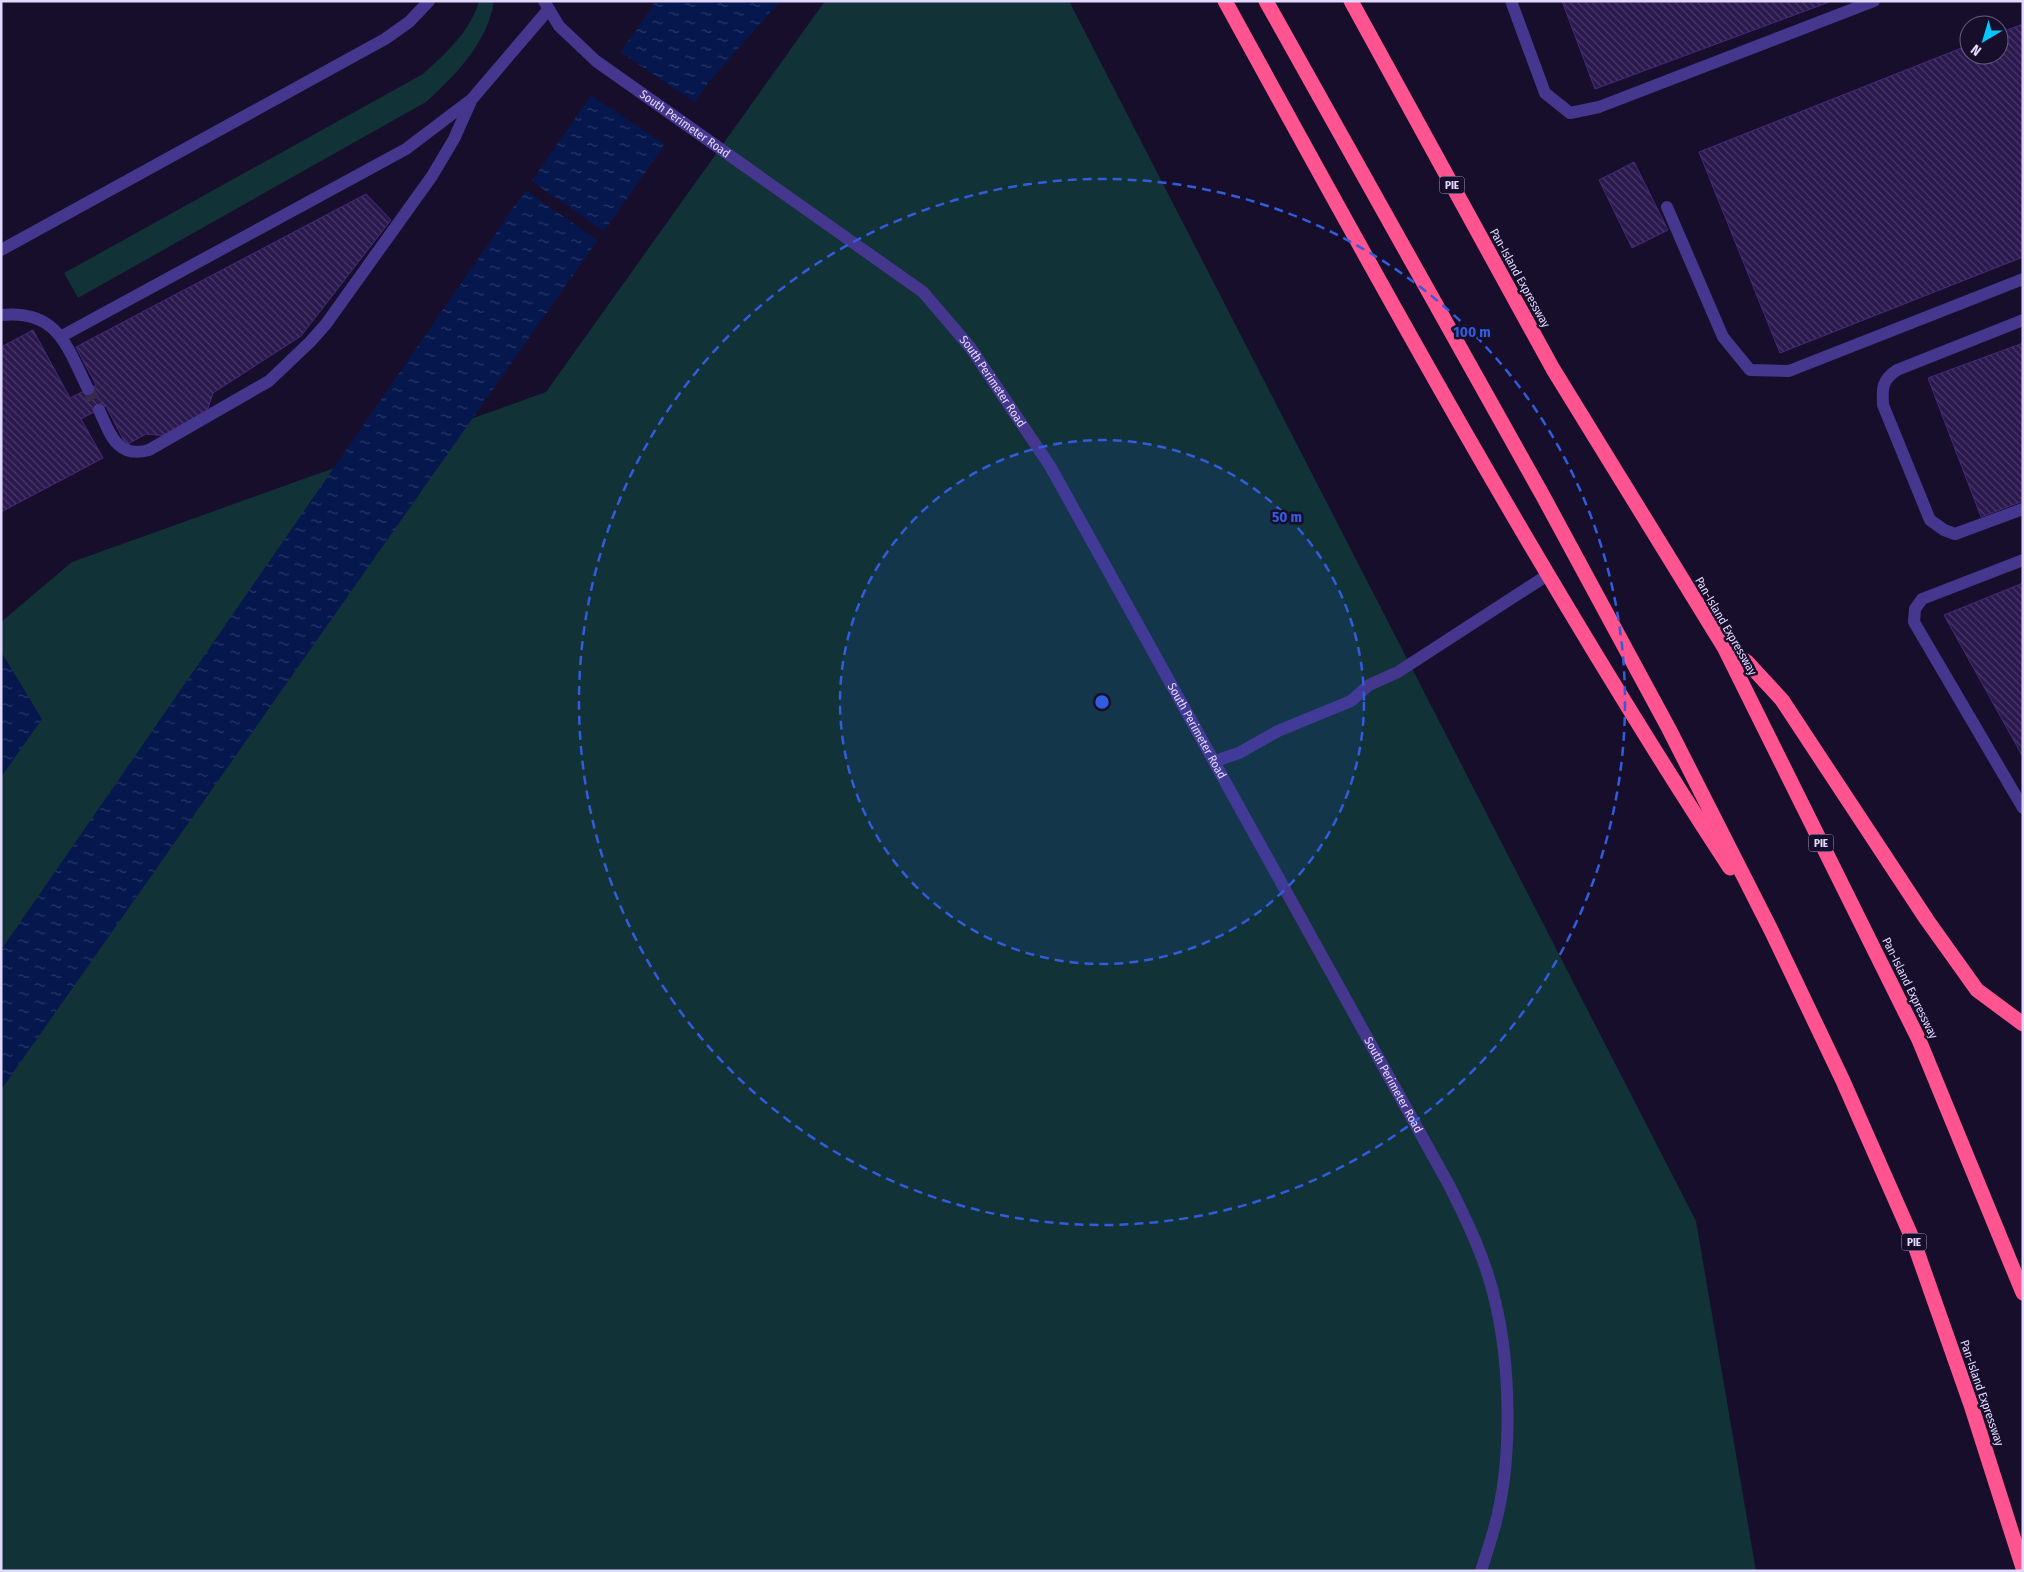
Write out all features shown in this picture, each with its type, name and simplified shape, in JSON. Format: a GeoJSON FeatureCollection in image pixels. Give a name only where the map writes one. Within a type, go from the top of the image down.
{"type":"FeatureCollection","features":[{"type":"Feature","properties":{"kind":"highway"},"geometry":{"type":"LineString","coordinates":[[1225,1],[1546,576],[1649,744],[1771,930]]}},
{"type":"Feature","properties":{"kind":"highway","name":"PIE"},"geometry":{"type":"LineString","coordinates":[[1266,1],[1669,729],[1771,930]]}},
{"type":"Feature","properties":{"kind":"highway","name":"Pan-Island Expressway"},"geometry":{"type":"LineString","coordinates":[[1351,1],[1553,369],[1724,647],[1919,1040],[2023,1293]]}},
{"type":"Feature","properties":{"kind":"highway"},"geometry":{"type":"LineString","coordinates":[[1724,647],[1747,662],[1782,700],[1927,920],[1977,990],[2023,1024]]}},
{"type":"Feature","properties":{"kind":"highway","name":"Pan-Island Expressway"},"geometry":{"type":"LineString","coordinates":[[1771,930],[1843,1081],[1913,1240],[1971,1405],[2023,1568]]}},
{"type":"Feature","properties":{"kind":"lane"},"geometry":{"type":"LineString","coordinates":[[1,250],[385,39],[409,22],[429,1]]}},
{"type":"Feature","properties":{"kind":"lane"},"geometry":{"type":"LineString","coordinates":[[1511,1],[1545,93],[1570,113],[1599,107],[1874,1]]}},
{"type":"Feature","properties":{"kind":"lane"},"geometry":{"type":"LineString","coordinates":[[99,410],[114,440],[126,450],[142,452],[149,450],[269,381],[326,324],[432,176],[454,140],[472,99],[546,5]]}},
{"type":"Feature","properties":{"kind":"lane","name":"South Perimeter Road"},"geometry":{"type":"LineString","coordinates":[[546,5],[564,32],[596,61],[923,292],[970,347],[1050,466],[1449,1185],[1476,1241],[1496,1304],[1506,1373],[1507,1445],[1500,1502],[1481,1571]]}},
{"type":"Feature","properties":{"kind":"lane"},"geometry":{"type":"LineString","coordinates":[[62,336],[406,149],[472,99]]}},
{"type":"Feature","properties":{"kind":"lane"},"geometry":{"type":"LineString","coordinates":[[1667,207],[1723,337],[1750,370],[1789,371],[2023,280]]}},
{"type":"Feature","properties":{"kind":"lane"},"geometry":{"type":"LineString","coordinates":[[1,315],[10,314],[47,323],[62,336],[88,389]]}},
{"type":"Feature","properties":{"kind":"lane"},"geometry":{"type":"LineString","coordinates":[[2023,320],[1897,370],[1887,376],[1882,387],[1883,405],[1930,520],[1944,530],[1956,534],[2023,509]]}},
{"type":"Feature","properties":{"kind":"lane"},"geometry":{"type":"LineString","coordinates":[[2023,560],[1922,599],[1915,609],[1914,622],[2023,808]]}},
{"type":"Feature","properties":{"kind":"lane"},"geometry":{"type":"LineString","coordinates":[[1215,761],[1239,753],[1278,731],[1351,701],[1369,685],[1398,672],[1546,576]]}},
{"type":"Feature","properties":{"kind":"green space"},"geometry":{"type":"Polygon","coordinates":[[[479,1],[494,1],[491,16],[485,30],[469,57],[426,102],[78,298],[64,273],[423,74],[448,50],[470,23],[479,1]]]}},
{"type":"Feature","properties":{"kind":"green space"},"geometry":{"type":"Polygon","coordinates":[[[825,1],[1069,1],[1696,1221],[1756,1571],[1,1571],[1,777],[41,719],[1,652],[1,622],[72,562],[546,392],[825,1]]]}},
{"type":"Feature","properties":{"kind":"water"},"geometry":{"type":"Polygon","coordinates":[[[656,1],[780,1],[708,83],[1,1090],[1,950],[656,1]]]}},
{"type":"Feature","properties":{"kind":"water"},"geometry":{"type":"Polygon","coordinates":[[[1,652],[42,719],[1,777],[1,652]]]}},
{"type":"Feature","properties":{"kind":"pier"},"geometry":{"type":"Polygon","coordinates":[[[619,51],[697,104],[667,146],[589,94],[619,51]]]}},
{"type":"Feature","properties":{"kind":"pier"},"geometry":{"type":"Polygon","coordinates":[[[530,180],[606,233],[600,242],[524,189],[530,180]]]}},
{"type":"Feature","properties":{"kind":"building"},"geometry":{"type":"Polygon","coordinates":[[[1562,1],[1832,1],[1595,89],[1562,1]]]}},
{"type":"Feature","properties":{"kind":"building"},"geometry":{"type":"Polygon","coordinates":[[[2023,24],[2023,257],[1780,353],[1699,152],[1959,49],[1959,65],[2009,65],[2009,29],[2023,24]]]}},
{"type":"Feature","properties":{"kind":"building"},"geometry":{"type":"Polygon","coordinates":[[[1634,162],[1668,230],[1632,248],[1599,180],[1634,162]]]}},
{"type":"Feature","properties":{"kind":"building"},"geometry":{"type":"Polygon","coordinates":[[[366,194],[391,220],[301,336],[213,393],[206,414],[167,436],[146,434],[126,445],[106,406],[81,419],[103,458],[1,512],[1,347],[33,330],[70,398],[96,385],[76,347],[366,194]]]}},
{"type":"Feature","properties":{"kind":"building"},"geometry":{"type":"Polygon","coordinates":[[[2023,343],[2023,501],[1981,517],[1928,378],[2023,343]]]}},
{"type":"Feature","properties":{"kind":"building"},"geometry":{"type":"Polygon","coordinates":[[[2023,583],[2023,757],[1944,615],[2023,583]]]}},
{"type":"Feature","properties":{"kind":"tunnel"},"geometry":{"type":"LineString","coordinates":[[88,389],[99,410]]}}]}
